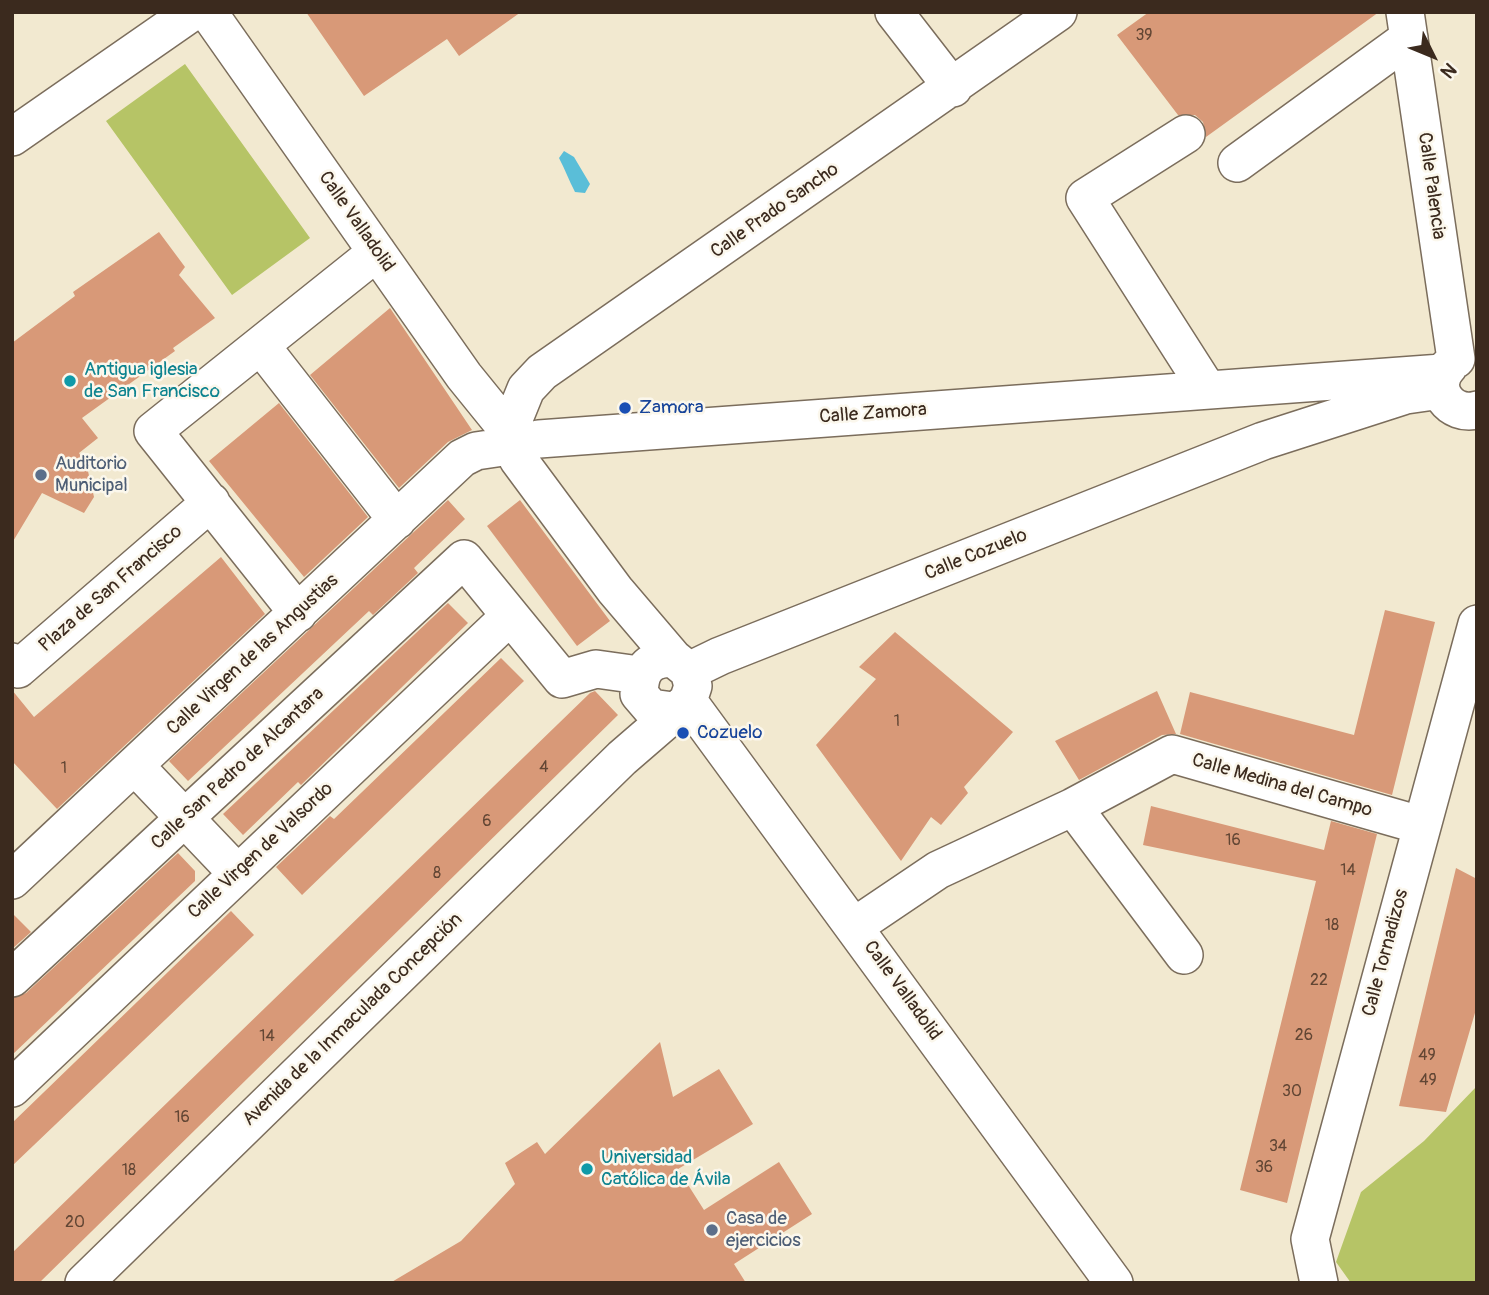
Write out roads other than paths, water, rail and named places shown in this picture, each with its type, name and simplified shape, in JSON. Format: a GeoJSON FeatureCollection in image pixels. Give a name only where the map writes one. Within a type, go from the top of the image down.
{"type":"FeatureCollection","features":[{"type":"Feature","properties":{"kind":"street"},"geometry":{"type":"LineString","coordinates":[[12,137],[192,12]]}},
{"type":"Feature","properties":{"kind":"street","name":"Calle Valladolid"},"geometry":{"type":"LineString","coordinates":[[208,12],[464,376],[518,443],[547,495],[615,590],[665,684],[855,926],[1114,1283]]}},
{"type":"Feature","properties":{"kind":"street"},"geometry":{"type":"LineString","coordinates":[[894,12],[953,88]]}},
{"type":"Feature","properties":{"kind":"street","name":"Calle Prado Sancho"},"geometry":{"type":"LineString","coordinates":[[518,443],[526,389],[542,372],[953,88],[1058,12]]}},
{"type":"Feature","properties":{"kind":"street"},"geometry":{"type":"LineString","coordinates":[[1237,163],[1407,25]]}},
{"type":"Feature","properties":{"kind":"street","name":"Calle Palencia"},"geometry":{"type":"LineString","coordinates":[[1407,25],[1454,370]]}},
{"type":"Feature","properties":{"kind":"street"},"geometry":{"type":"LineString","coordinates":[[1186,134],[1085,198],[1207,389]]}},
{"type":"Feature","properties":{"kind":"street"},"geometry":{"type":"LineString","coordinates":[[298,613],[153,431],[377,252]]}},
{"type":"Feature","properties":{"kind":"street"},"geometry":{"type":"LineString","coordinates":[[261,345],[397,520]]}},
{"type":"Feature","properties":{"kind":"street"},"geometry":{"type":"LineString","coordinates":[[1454,370],[1449,406],[1466,413],[1477,410]]}},
{"type":"Feature","properties":{"kind":"street","name":"Calle Zamora"},"geometry":{"type":"LineString","coordinates":[[518,443],[1454,370]]}},
{"type":"Feature","properties":{"kind":"street","name":"Calle Cozuelo"},"geometry":{"type":"LineString","coordinates":[[665,684],[720,656],[1263,441],[1406,395],[1454,370]]}},
{"type":"Feature","properties":{"kind":"street"},"geometry":{"type":"LineString","coordinates":[[1257,385],[1263,441]]}},
{"type":"Feature","properties":{"kind":"street","name":"Calle Virgen de las Angustias"},"geometry":{"type":"LineString","coordinates":[[12,880],[462,458],[476,451],[518,443]]}},
{"type":"Feature","properties":{"kind":"street","name":"Plaza de San Francisco"},"geometry":{"type":"LineString","coordinates":[[12,662],[18,669],[211,502]]}},
{"type":"Feature","properties":{"kind":"street","name":"Calle San Pedro de Alcantara"},"geometry":{"type":"LineString","coordinates":[[12,978],[464,559],[510,616]]}},
{"type":"Feature","properties":{"kind":"street"},"geometry":{"type":"LineString","coordinates":[[510,616],[562,679],[596,669],[665,684]]}},
{"type":"Feature","properties":{"kind":"street","name":"Calle Virgen de Valsordo"},"geometry":{"type":"LineString","coordinates":[[12,1088],[510,616]]}},
{"type":"Feature","properties":{"kind":"street","name":"Calle Tornadizos"},"geometry":{"type":"LineString","coordinates":[[1319,1283],[1310,1239],[1420,825],[1477,624]]}},
{"type":"Feature","properties":{"kind":"street","name":"Avenida de la Inmaculada Concepción"},"geometry":{"type":"LineString","coordinates":[[84,1283],[622,758],[665,684]]}},
{"type":"Feature","properties":{"kind":"street","name":"Calle Medina del Campo"},"geometry":{"type":"LineString","coordinates":[[855,926],[938,870],[1073,807],[1172,754],[1420,825]]}},
{"type":"Feature","properties":{"kind":"street"},"geometry":{"type":"LineString","coordinates":[[135,766],[237,873]]}},
{"type":"Feature","properties":{"kind":"street"},"geometry":{"type":"LineString","coordinates":[[1073,807],[1184,955]]}},
{"type":"Feature","properties":{"kind":"water"},"geometry":{"type":"Polygon","coordinates":[[[564,151],[574,157],[590,184],[585,193],[575,192],[573,188],[559,158],[564,151]]]}},
{"type":"Feature","properties":{"kind":"place","name":"Antigua iglesia de San Francisco"},"geometry":{"type":"Point","coordinates":[70,381]}},
{"type":"Feature","properties":{"kind":"place","name":"Zamora"},"geometry":{"type":"Point","coordinates":[625,408]}},
{"type":"Feature","properties":{"kind":"place","name":"Auditorio Municipal"},"geometry":{"type":"Point","coordinates":[41,475]}},
{"type":"Feature","properties":{"kind":"place","name":"Cozuelo"},"geometry":{"type":"Point","coordinates":[683,733]}},
{"type":"Feature","properties":{"kind":"place","name":"Universidad Católica de Ávila"},"geometry":{"type":"Point","coordinates":[587,1169]}},
{"type":"Feature","properties":{"kind":"place","name":"Casa de ejercicios"},"geometry":{"type":"Point","coordinates":[712,1230]}}]}
